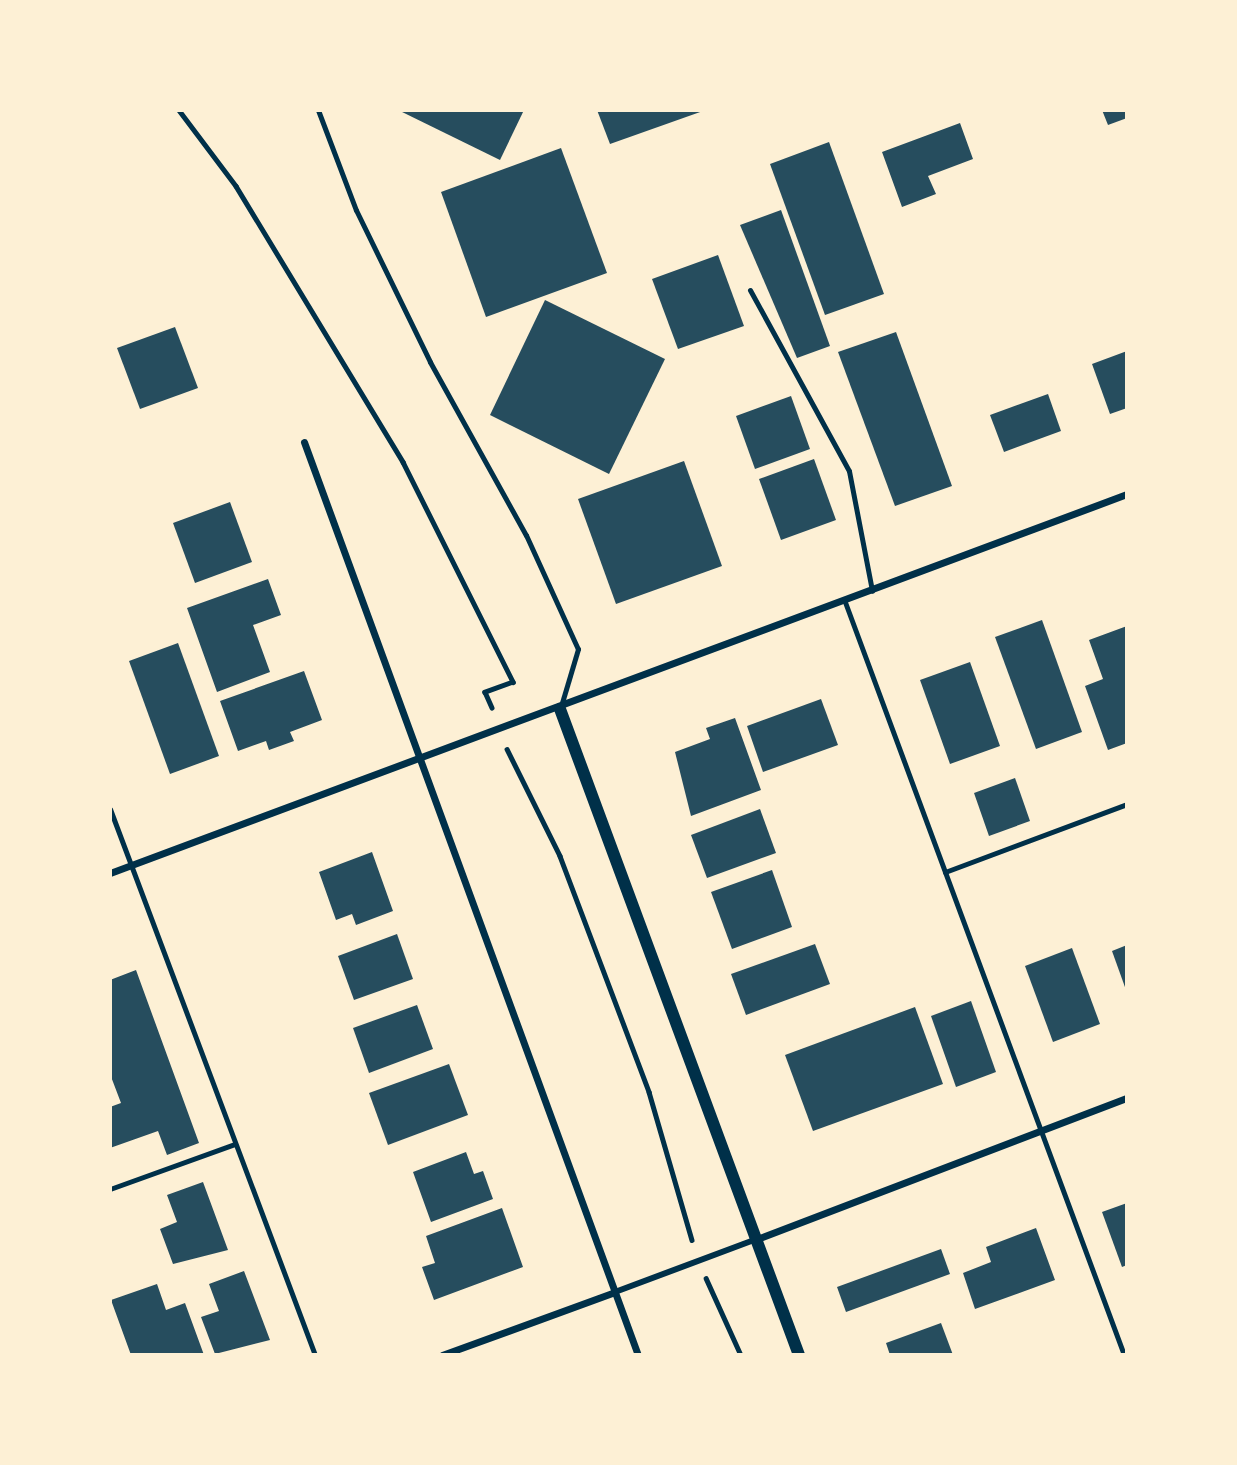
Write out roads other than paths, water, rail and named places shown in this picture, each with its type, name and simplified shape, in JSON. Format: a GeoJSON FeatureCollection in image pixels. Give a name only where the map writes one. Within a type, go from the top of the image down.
{"type":"FeatureCollection","features":[{"type":"Feature","properties":{"kind":"street"},"geometry":{"type":"LineString","coordinates":[[304,442],[638,1355]]}},
{"type":"Feature","properties":{"kind":"street"},"geometry":{"type":"LineString","coordinates":[[110,873],[560,709],[1127,494]]}},
{"type":"Feature","properties":{"kind":"street"},"geometry":{"type":"LineString","coordinates":[[560,709],[799,1355]]}},
{"type":"Feature","properties":{"kind":"street"},"geometry":{"type":"LineString","coordinates":[[442,1355],[699,1261],[1127,1098]]}},
{"type":"Feature","properties":{"kind":"lane"},"geometry":{"type":"LineString","coordinates":[[318,110],[356,210],[430,362],[526,535],[578,649],[560,709]]}},
{"type":"Feature","properties":{"kind":"lane"},"geometry":{"type":"LineString","coordinates":[[750,290],[844,458],[863,526],[872,591]]}},
{"type":"Feature","properties":{"kind":"lane"},"geometry":{"type":"LineString","coordinates":[[845,602],[1124,1355]]}},
{"type":"Feature","properties":{"kind":"lane"},"geometry":{"type":"LineString","coordinates":[[945,872],[1127,804]]}},
{"type":"Feature","properties":{"kind":"lane"},"geometry":{"type":"LineString","coordinates":[[110,809],[315,1355]]}},
{"type":"Feature","properties":{"kind":"lane"},"geometry":{"type":"LineString","coordinates":[[110,1189],[235,1144]]}}]}
